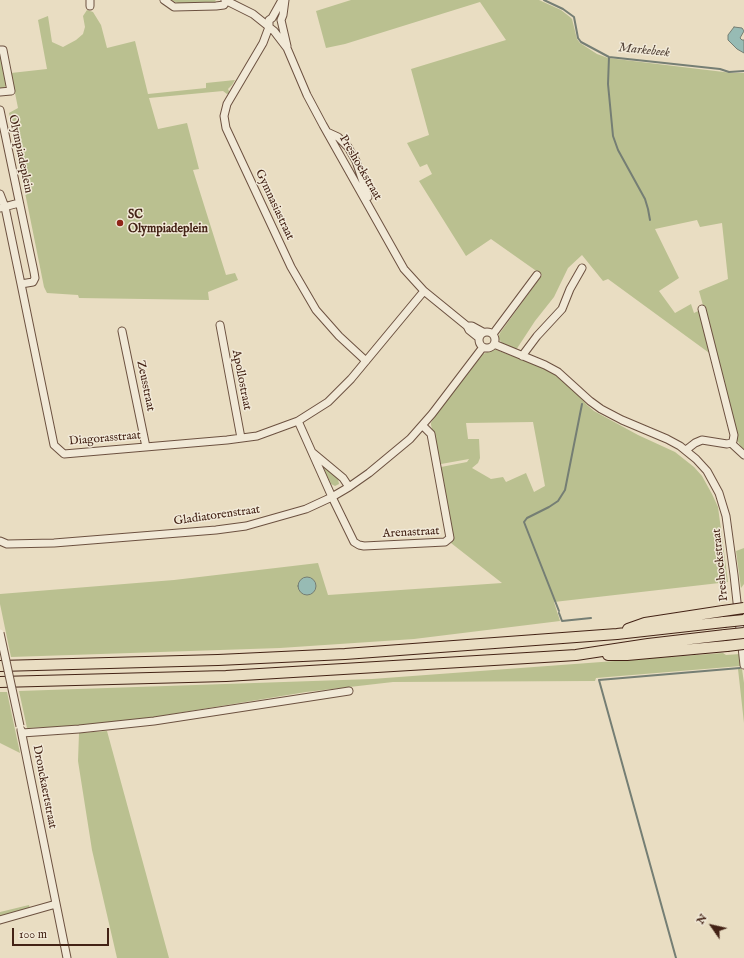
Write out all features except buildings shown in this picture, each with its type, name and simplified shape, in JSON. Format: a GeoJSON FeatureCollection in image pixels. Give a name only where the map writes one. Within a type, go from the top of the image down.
{"type":"FeatureCollection","features":[{"type":"Feature","properties":{"kind":"highway"},"geometry":{"type":"LineString","coordinates":[[617,634],[645,622],[744,608]]}},
{"type":"Feature","properties":{"kind":"highway"},"geometry":{"type":"LineString","coordinates":[[0,666],[210,661],[345,654],[617,634],[744,620]]}},
{"type":"Feature","properties":{"kind":"highway"},"geometry":{"type":"LineString","coordinates":[[576,655],[648,644],[744,633]]}},
{"type":"Feature","properties":{"kind":"highway"},"geometry":{"type":"LineString","coordinates":[[0,682],[226,676],[576,655],[627,655],[744,644]]}},
{"type":"Feature","properties":{"kind":"street"},"geometry":{"type":"LineString","coordinates":[[164,0],[174,7],[224,5],[226,0],[253,14],[278,18],[281,23],[279,30],[271,29],[268,23],[271,18]]}},
{"type":"Feature","properties":{"kind":"street","name":"Preshoekstraat"},"geometry":{"type":"LineString","coordinates":[[271,18],[284,0]]}},
{"type":"Feature","properties":{"kind":"street","name":"Preshoekstraat"},"geometry":{"type":"LineString","coordinates":[[284,0],[281,23],[287,48],[307,95],[326,132],[404,269],[424,292],[467,326],[472,326],[481,335]]}},
{"type":"Feature","properties":{"kind":"street","name":"Preshoekstraat"},"geometry":{"type":"LineString","coordinates":[[253,14],[271,29],[287,48]]}},
{"type":"Feature","properties":{"kind":"street","name":"Gymnasiastraat"},"geometry":{"type":"LineString","coordinates":[[271,29],[270,37],[263,43],[227,104],[224,116],[226,128],[291,267],[316,310],[339,336],[366,361]]}},
{"type":"Feature","properties":{"kind":"street"},"geometry":{"type":"LineString","coordinates":[[0,50],[3,50],[10,91],[0,92]]}},
{"type":"Feature","properties":{"kind":"street","name":"Olympiadeplein"},"geometry":{"type":"LineString","coordinates":[[0,110],[35,278],[33,282],[21,284]]}},
{"type":"Feature","properties":{"kind":"street","name":"Preshoekstraat"},"geometry":{"type":"LineString","coordinates":[[326,132],[338,137],[348,147],[356,162],[374,214]]}},
{"type":"Feature","properties":{"kind":"street"},"geometry":{"type":"LineString","coordinates":[[0,194],[21,284]]}},
{"type":"Feature","properties":{"kind":"street","name":"Olympiadeplein"},"geometry":{"type":"LineString","coordinates":[[2,207],[19,203]]}},
{"type":"Feature","properties":{"kind":"street"},"geometry":{"type":"LineString","coordinates":[[522,356],[537,336],[562,309],[570,289],[582,268]]}},
{"type":"Feature","properties":{"kind":"street"},"geometry":{"type":"LineString","coordinates":[[493,334],[537,275]]}},
{"type":"Feature","properties":{"kind":"street","name":"Diagorasstraat"},"geometry":{"type":"LineString","coordinates":[[21,284],[54,445],[64,454],[257,436],[298,421],[328,402],[351,379],[424,292]]}},
{"type":"Feature","properties":{"kind":"street"},"geometry":{"type":"LineString","coordinates":[[702,309],[733,431],[734,438],[731,443]]}},
{"type":"Feature","properties":{"kind":"street","name":"Apollostraat"},"geometry":{"type":"LineString","coordinates":[[220,325],[241,438]]}},
{"type":"Feature","properties":{"kind":"street","name":"Zeusstraat"},"geometry":{"type":"LineString","coordinates":[[122,331],[146,446]]}},
{"type":"Feature","properties":{"kind":"street"},"geometry":{"type":"LineString","coordinates":[[488,332],[493,334],[495,339],[494,344],[489,348],[483,348],[479,344],[481,335],[488,332]]}},
{"type":"Feature","properties":{"kind":"street","name":"Preshoekstraat"},"geometry":{"type":"LineString","coordinates":[[494,344],[558,372],[601,409],[622,420],[667,439],[686,450],[702,465],[712,478],[724,507],[734,575],[744,665]]}},
{"type":"Feature","properties":{"kind":"street","name":"Gladiatorenstraat"},"geometry":{"type":"LineString","coordinates":[[0,549],[3,542],[54,543],[246,526],[293,513],[332,497],[369,473],[410,439],[422,426],[483,348]]}},
{"type":"Feature","properties":{"kind":"street"},"geometry":{"type":"LineString","coordinates":[[298,421],[332,497]]}},
{"type":"Feature","properties":{"kind":"street","name":"Arenastraat"},"geometry":{"type":"LineString","coordinates":[[332,497],[354,542],[359,545],[442,543],[447,541],[450,536],[431,434],[422,426]]}},
{"type":"Feature","properties":{"kind":"street"},"geometry":{"type":"LineString","coordinates":[[686,450],[702,440],[727,444],[731,443],[744,455]]}},
{"type":"Feature","properties":{"kind":"street"},"geometry":{"type":"LineString","coordinates":[[312,451],[343,478],[349,487]]}},
{"type":"Feature","properties":{"kind":"street","name":"Dronckaertstraat"},"geometry":{"type":"LineString","coordinates":[[0,632],[67,958]]}},
{"type":"Feature","properties":{"kind":"street"},"geometry":{"type":"LineString","coordinates":[[21,729],[79,730],[154,721],[349,691]]}},
{"type":"Feature","properties":{"kind":"street"},"geometry":{"type":"LineString","coordinates":[[0,920],[56,904]]}},
{"type":"Feature","properties":{"kind":"green space"},"geometry":{"type":"Polygon","coordinates":[[[171,0],[216,1],[213,4],[180,4],[171,0]]]}},
{"type":"Feature","properties":{"kind":"green space"},"geometry":{"type":"Polygon","coordinates":[[[351,0],[539,0],[561,10],[570,17],[572,19],[577,39],[580,43],[597,54],[608,58],[732,73],[744,73],[744,452],[737,440],[721,370],[699,291],[728,279],[722,223],[700,227],[697,220],[655,229],[679,278],[659,291],[675,313],[691,304],[694,313],[700,310],[712,355],[608,279],[603,281],[582,255],[568,268],[554,297],[535,321],[516,350],[503,344],[498,338],[500,333],[542,275],[491,239],[466,256],[419,181],[432,174],[427,164],[420,167],[407,143],[429,135],[411,69],[506,40],[480,2],[345,44],[326,48],[316,11],[351,0]]]}},
{"type":"Feature","properties":{"kind":"green space","name":"SC Olympiadeplein"},"geometry":{"type":"Polygon","coordinates":[[[87,10],[93,12],[101,25],[107,48],[135,41],[148,94],[206,88],[206,83],[235,80],[228,89],[230,93],[227,94],[223,91],[149,98],[158,129],[187,123],[199,169],[193,170],[226,275],[235,273],[238,280],[208,292],[209,300],[79,298],[78,295],[47,293],[44,287],[9,113],[18,108],[11,73],[47,69],[38,20],[48,16],[52,42],[63,47],[76,40],[83,34],[85,27],[83,16],[87,10]]]}},
{"type":"Feature","properties":{"kind":"green space"},"geometry":{"type":"Polygon","coordinates":[[[0,55],[2,56],[6,85],[4,88],[0,89],[0,55]]]}},
{"type":"Feature","properties":{"kind":"green space"},"geometry":{"type":"Polygon","coordinates":[[[494,349],[551,371],[570,385],[594,411],[638,435],[675,452],[694,467],[702,476],[718,507],[728,582],[554,602],[560,621],[414,639],[280,648],[11,657],[0,604],[0,594],[174,580],[318,563],[328,595],[502,583],[451,543],[453,539],[441,467],[467,462],[469,459],[441,464],[431,425],[435,416],[483,354],[494,349]],[[533,422],[466,423],[468,439],[479,439],[480,458],[478,463],[472,468],[491,479],[503,477],[506,482],[526,473],[534,492],[545,486],[533,422]]]}},
{"type":"Feature","properties":{"kind":"green space"},"geometry":{"type":"Polygon","coordinates":[[[323,467],[325,467],[338,479],[339,484],[335,486],[331,484],[323,467]]]}},
{"type":"Feature","properties":{"kind":"green space"},"geometry":{"type":"Polygon","coordinates":[[[744,548],[744,584],[741,588],[736,551],[744,548]]]}},
{"type":"Feature","properties":{"kind":"green space"},"geometry":{"type":"Polygon","coordinates":[[[723,653],[726,655],[740,654],[741,666],[596,678],[595,681],[393,682],[306,692],[154,717],[79,726],[27,728],[19,691],[372,679],[723,653]]]}},
{"type":"Feature","properties":{"kind":"green space"},"geometry":{"type":"Polygon","coordinates":[[[738,669],[742,669],[744,683],[744,723],[738,669]]]}},
{"type":"Feature","properties":{"kind":"green space"},"geometry":{"type":"Polygon","coordinates":[[[0,692],[7,692],[20,753],[0,743],[0,692]]]}},
{"type":"Feature","properties":{"kind":"green space"},"geometry":{"type":"Polygon","coordinates":[[[107,731],[169,958],[117,958],[92,850],[78,761],[79,733],[107,731]]]}},
{"type":"Feature","properties":{"kind":"green space"},"geometry":{"type":"Polygon","coordinates":[[[29,905],[32,915],[0,924],[0,912],[29,905]]]}},
{"type":"Feature","properties":{"kind":"water"},"geometry":{"type":"Polygon","coordinates":[[[734,27],[742,28],[744,31],[740,38],[744,40],[744,53],[737,49],[728,40],[728,35],[734,27]]]}},
{"type":"Feature","properties":{"kind":"water"},"geometry":{"type":"Polygon","coordinates":[[[307,577],[313,580],[316,586],[313,592],[307,595],[301,592],[298,586],[301,580],[307,577]]]}},
{"type":"Feature","properties":{"kind":"waterway","name":"Markebeek"},"geometry":{"type":"LineString","coordinates":[[544,0],[563,9],[574,17],[578,38],[581,42],[609,57],[720,69],[729,72],[744,71]]}},
{"type":"Feature","properties":{"kind":"waterway"},"geometry":{"type":"LineString","coordinates":[[609,57],[608,84],[613,136],[618,150],[645,199],[650,220]]}},
{"type":"Feature","properties":{"kind":"waterway"},"geometry":{"type":"LineString","coordinates":[[559,611],[524,522],[527,518],[558,501],[565,490],[582,404]]}},
{"type":"Feature","properties":{"kind":"waterway"},"geometry":{"type":"LineString","coordinates":[[559,613],[562,621],[591,618]]}},
{"type":"Feature","properties":{"kind":"waterway"},"geometry":{"type":"LineString","coordinates":[[676,958],[599,680],[740,668]]}},
{"type":"Feature","properties":{"kind":"place","name":"SC Olympiadeplein"},"geometry":{"type":"Point","coordinates":[120,223]}}]}
